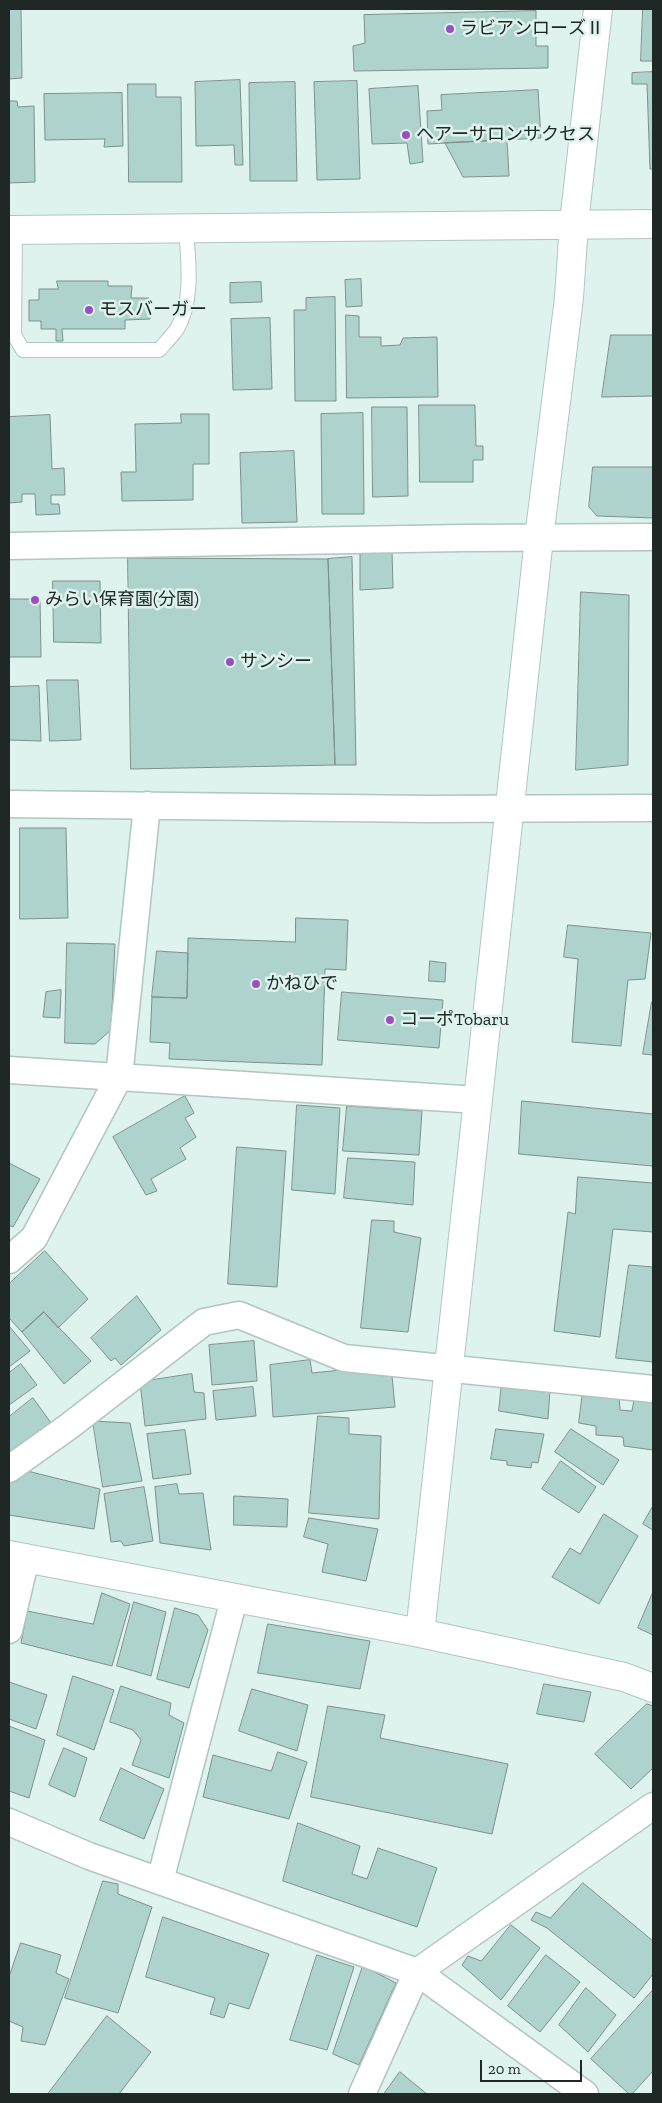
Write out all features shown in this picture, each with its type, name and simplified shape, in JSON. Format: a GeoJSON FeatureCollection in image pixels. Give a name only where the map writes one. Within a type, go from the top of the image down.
{"type":"FeatureCollection","features":[{"type":"Feature","properties":{"kind":"street"},"geometry":{"type":"LineString","coordinates":[[420,1633],[539,538],[570,298],[574,223],[598,9]]}},
{"type":"Feature","properties":{"kind":"street"},"geometry":{"type":"LineString","coordinates":[[12,230],[574,223],[653,224]]}},
{"type":"Feature","properties":{"kind":"street"},"geometry":{"type":"LineString","coordinates":[[9,546],[653,537]]}},
{"type":"Feature","properties":{"kind":"street"},"geometry":{"type":"LineString","coordinates":[[9,804],[509,809],[653,808]]}},
{"type":"Feature","properties":{"kind":"street"},"geometry":{"type":"LineString","coordinates":[[9,1260],[34,1238],[119,1077],[147,805]]}},
{"type":"Feature","properties":{"kind":"street"},"geometry":{"type":"LineString","coordinates":[[9,1070],[478,1100]]}},
{"type":"Feature","properties":{"kind":"street"},"geometry":{"type":"LineString","coordinates":[[9,1469],[68,1427],[204,1322],[239,1315],[344,1358],[653,1389]]}},
{"type":"Feature","properties":{"kind":"street"},"geometry":{"type":"LineString","coordinates":[[9,1630],[18,1556],[234,1599],[420,1633],[624,1677],[653,1688]]}},
{"type":"Feature","properties":{"kind":"street"},"geometry":{"type":"LineString","coordinates":[[160,1881],[234,1599]]}},
{"type":"Feature","properties":{"kind":"street"},"geometry":{"type":"LineString","coordinates":[[362,2094],[417,1972],[653,1806]]}},
{"type":"Feature","properties":{"kind":"street"},"geometry":{"type":"LineString","coordinates":[[9,1822],[61,1846],[417,1972],[585,2094]]}},
{"type":"Feature","properties":{"kind":"lane"},"geometry":{"type":"LineString","coordinates":[[12,230],[14,335],[23,350],[159,350],[177,329],[185,311],[188,266],[186,228]]}},
{"type":"Feature","properties":{"kind":"building"},"geometry":{"type":"Polygon","coordinates":[[[9,9],[21,9],[22,78],[9,79],[9,9]]]}},
{"type":"Feature","properties":{"kind":"building"},"geometry":{"type":"Polygon","coordinates":[[[643,9],[653,9],[653,61],[641,61],[643,9]]]}},
{"type":"Feature","properties":{"kind":"building","name":"ラビアンローズⅡ"},"geometry":{"type":"Polygon","coordinates":[[[536,11],[536,46],[548,46],[548,68],[354,71],[353,46],[365,43],[364,15],[536,11]]]}},
{"type":"Feature","properties":{"kind":"building"},"geometry":{"type":"Polygon","coordinates":[[[653,72],[653,169],[650,169],[647,84],[632,84],[632,73],[653,72]]]}},
{"type":"Feature","properties":{"kind":"building"},"geometry":{"type":"Polygon","coordinates":[[[240,80],[243,165],[235,165],[234,145],[196,146],[195,82],[240,80]]]}},
{"type":"Feature","properties":{"kind":"building"},"geometry":{"type":"Polygon","coordinates":[[[357,81],[360,179],[317,180],[314,82],[357,81]]]}},
{"type":"Feature","properties":{"kind":"building"},"geometry":{"type":"Polygon","coordinates":[[[295,82],[297,181],[250,181],[249,83],[295,82]]]}},
{"type":"Feature","properties":{"kind":"building"},"geometry":{"type":"Polygon","coordinates":[[[128,84],[156,84],[156,97],[181,97],[182,182],[129,182],[128,84]]]}},
{"type":"Feature","properties":{"kind":"building"},"geometry":{"type":"Polygon","coordinates":[[[418,86],[423,162],[410,164],[407,143],[372,144],[369,89],[418,86]]]}},
{"type":"Feature","properties":{"kind":"building"},"geometry":{"type":"Polygon","coordinates":[[[538,90],[541,138],[428,144],[427,111],[442,110],[441,95],[538,90]]]}},
{"type":"Feature","properties":{"kind":"building"},"geometry":{"type":"Polygon","coordinates":[[[122,93],[123,146],[104,147],[105,139],[45,140],[44,94],[122,93]]]}},
{"type":"Feature","properties":{"kind":"building"},"geometry":{"type":"Polygon","coordinates":[[[9,101],[17,101],[18,107],[34,106],[35,182],[9,183],[9,101]]]}},
{"type":"Feature","properties":{"kind":"building"},"geometry":{"type":"Polygon","coordinates":[[[507,140],[509,176],[463,177],[445,143],[507,140]]]}},
{"type":"Feature","properties":{"kind":"building"},"geometry":{"type":"Polygon","coordinates":[[[361,279],[362,306],[346,307],[345,280],[361,279]]]}},
{"type":"Feature","properties":{"kind":"building","name":"モスバーガー"},"geometry":{"type":"Polygon","coordinates":[[[57,281],[108,281],[108,286],[132,286],[131,298],[149,298],[150,319],[125,320],[125,329],[62,329],[63,341],[56,341],[56,329],[41,329],[41,321],[29,321],[29,300],[39,300],[39,289],[58,289],[57,281]]]}},
{"type":"Feature","properties":{"kind":"building"},"geometry":{"type":"Polygon","coordinates":[[[261,282],[262,302],[230,303],[230,283],[261,282]]]}},
{"type":"Feature","properties":{"kind":"building"},"geometry":{"type":"Polygon","coordinates":[[[335,297],[336,401],[295,401],[294,310],[306,310],[306,298],[335,297]]]}},
{"type":"Feature","properties":{"kind":"building"},"geometry":{"type":"Polygon","coordinates":[[[346,315],[359,316],[359,337],[381,337],[381,346],[400,345],[403,338],[437,337],[438,397],[347,398],[346,315]]]}},
{"type":"Feature","properties":{"kind":"building"},"geometry":{"type":"Polygon","coordinates":[[[270,318],[272,389],[233,390],[231,319],[270,318]]]}},
{"type":"Feature","properties":{"kind":"building"},"geometry":{"type":"Polygon","coordinates":[[[611,335],[653,335],[653,396],[602,397],[611,335]]]}},
{"type":"Feature","properties":{"kind":"building"},"geometry":{"type":"Polygon","coordinates":[[[419,405],[475,405],[476,446],[483,446],[483,460],[473,460],[473,482],[420,482],[419,405]]]}},
{"type":"Feature","properties":{"kind":"building"},"geometry":{"type":"Polygon","coordinates":[[[372,407],[407,407],[408,496],[373,497],[372,407]]]}},
{"type":"Feature","properties":{"kind":"building"},"geometry":{"type":"Polygon","coordinates":[[[363,413],[364,514],[322,514],[321,414],[363,413]]]}},
{"type":"Feature","properties":{"kind":"building"},"geometry":{"type":"Polygon","coordinates":[[[181,414],[209,414],[209,464],[193,464],[193,500],[122,501],[121,472],[136,472],[135,424],[181,423],[181,414]]]}},
{"type":"Feature","properties":{"kind":"building"},"geometry":{"type":"Polygon","coordinates":[[[50,415],[52,469],[64,468],[65,495],[51,495],[51,504],[59,504],[60,514],[36,515],[35,494],[22,494],[22,502],[9,503],[9,417],[50,415]]]}},
{"type":"Feature","properties":{"kind":"building"},"geometry":{"type":"Polygon","coordinates":[[[294,451],[297,522],[242,523],[240,453],[294,451]]]}},
{"type":"Feature","properties":{"kind":"building"},"geometry":{"type":"Polygon","coordinates":[[[593,467],[653,467],[653,518],[597,516],[589,507],[593,467]]]}},
{"type":"Feature","properties":{"kind":"building"},"geometry":{"type":"Polygon","coordinates":[[[392,551],[393,588],[360,590],[360,552],[392,551]]]}},
{"type":"Feature","properties":{"kind":"building"},"geometry":{"type":"Polygon","coordinates":[[[352,557],[356,765],[335,765],[328,559],[352,557]]]}},
{"type":"Feature","properties":{"kind":"building","name":"サンシー"},"geometry":{"type":"Polygon","coordinates":[[[128,558],[328,559],[335,765],[131,769],[128,558]]]}},
{"type":"Feature","properties":{"kind":"building"},"geometry":{"type":"Polygon","coordinates":[[[53,581],[100,581],[101,643],[54,642],[53,581]]]}},
{"type":"Feature","properties":{"kind":"building"},"geometry":{"type":"Polygon","coordinates":[[[581,592],[629,595],[628,765],[576,770],[581,592]]]}},
{"type":"Feature","properties":{"kind":"building"},"geometry":{"type":"Polygon","coordinates":[[[9,599],[40,599],[41,657],[9,657],[9,599]]]}},
{"type":"Feature","properties":{"kind":"building"},"geometry":{"type":"Polygon","coordinates":[[[47,680],[78,680],[81,740],[50,741],[47,680]]]}},
{"type":"Feature","properties":{"kind":"building"},"geometry":{"type":"Polygon","coordinates":[[[39,686],[41,741],[9,740],[9,687],[39,686]]]}},
{"type":"Feature","properties":{"kind":"building"},"geometry":{"type":"Polygon","coordinates":[[[20,828],[66,828],[68,918],[20,919],[20,828]]]}},
{"type":"Feature","properties":{"kind":"building","name":"かねひで"},"geometry":{"type":"Polygon","coordinates":[[[296,918],[348,920],[346,970],[325,969],[322,1065],[169,1059],[170,1043],[150,1042],[152,997],[187,998],[188,938],[295,942],[296,918]]]}},
{"type":"Feature","properties":{"kind":"building"},"geometry":{"type":"Polygon","coordinates":[[[568,925],[651,933],[645,979],[628,980],[621,1046],[572,1042],[578,959],[564,957],[568,925]]]}},
{"type":"Feature","properties":{"kind":"building"},"geometry":{"type":"Polygon","coordinates":[[[67,943],[115,944],[111,1030],[95,1044],[65,1043],[67,943]]]}},
{"type":"Feature","properties":{"kind":"building"},"geometry":{"type":"Polygon","coordinates":[[[157,951],[188,953],[187,998],[152,997],[157,951]]]}},
{"type":"Feature","properties":{"kind":"building"},"geometry":{"type":"Polygon","coordinates":[[[430,961],[446,963],[445,982],[429,981],[430,961]]]}},
{"type":"Feature","properties":{"kind":"building"},"geometry":{"type":"Polygon","coordinates":[[[61,990],[60,1018],[43,1017],[46,992],[61,990]]]}},
{"type":"Feature","properties":{"kind":"building","name":"コーポTobaru"},"geometry":{"type":"Polygon","coordinates":[[[342,992],[443,1000],[439,1048],[338,1040],[342,992]]]}},
{"type":"Feature","properties":{"kind":"building"},"geometry":{"type":"Polygon","coordinates":[[[653,1002],[653,1055],[643,1054],[653,1002]]]}},
{"type":"Feature","properties":{"kind":"building"},"geometry":{"type":"Polygon","coordinates":[[[185,1096],[194,1113],[185,1118],[196,1137],[180,1148],[186,1159],[151,1179],[157,1191],[146,1195],[113,1137],[185,1096]]]}},
{"type":"Feature","properties":{"kind":"building"},"geometry":{"type":"Polygon","coordinates":[[[522,1101],[653,1114],[653,1166],[519,1154],[522,1101]]]}},
{"type":"Feature","properties":{"kind":"building"},"geometry":{"type":"Polygon","coordinates":[[[297,1105],[340,1108],[335,1194],[292,1190],[297,1105]]]}},
{"type":"Feature","properties":{"kind":"building"},"geometry":{"type":"Polygon","coordinates":[[[347,1106],[422,1111],[419,1155],[343,1151],[347,1106]]]}},
{"type":"Feature","properties":{"kind":"building"},"geometry":{"type":"Polygon","coordinates":[[[237,1147],[286,1151],[277,1287],[228,1284],[237,1147]]]}},
{"type":"Feature","properties":{"kind":"building"},"geometry":{"type":"Polygon","coordinates":[[[348,1158],[415,1162],[413,1205],[344,1198],[348,1158]]]}},
{"type":"Feature","properties":{"kind":"building"},"geometry":{"type":"Polygon","coordinates":[[[9,1163],[40,1179],[13,1227],[9,1225],[9,1163]]]}},
{"type":"Feature","properties":{"kind":"building"},"geometry":{"type":"Polygon","coordinates":[[[578,1177],[653,1183],[653,1232],[613,1229],[600,1337],[554,1331],[568,1212],[575,1214],[578,1177]]]}},
{"type":"Feature","properties":{"kind":"building"},"geometry":{"type":"Polygon","coordinates":[[[372,1220],[394,1221],[394,1232],[421,1238],[408,1332],[361,1328],[372,1220]]]}},
{"type":"Feature","properties":{"kind":"building"},"geometry":{"type":"Polygon","coordinates":[[[45,1251],[88,1299],[58,1328],[44,1312],[22,1332],[9,1318],[9,1284],[45,1251]]]}},
{"type":"Feature","properties":{"kind":"building"},"geometry":{"type":"Polygon","coordinates":[[[629,1265],[653,1267],[653,1362],[616,1358],[629,1265]]]}},
{"type":"Feature","properties":{"kind":"building"},"geometry":{"type":"Polygon","coordinates":[[[137,1296],[161,1330],[121,1365],[115,1358],[111,1361],[91,1338],[137,1296]]]}},
{"type":"Feature","properties":{"kind":"building"},"geometry":{"type":"Polygon","coordinates":[[[44,1312],[91,1361],[64,1384],[22,1332],[44,1312]]]}},
{"type":"Feature","properties":{"kind":"building"},"geometry":{"type":"Polygon","coordinates":[[[9,1326],[30,1351],[9,1367],[9,1326]]]}},
{"type":"Feature","properties":{"kind":"building"},"geometry":{"type":"Polygon","coordinates":[[[254,1341],[257,1381],[212,1385],[209,1345],[254,1341]]]}},
{"type":"Feature","properties":{"kind":"building"},"geometry":{"type":"Polygon","coordinates":[[[310,1360],[312,1373],[391,1365],[395,1407],[273,1417],[270,1365],[310,1360]]]}},
{"type":"Feature","properties":{"kind":"building"},"geometry":{"type":"Polygon","coordinates":[[[21,1364],[37,1385],[9,1405],[9,1373],[21,1364]]]}},
{"type":"Feature","properties":{"kind":"building"},"geometry":{"type":"Polygon","coordinates":[[[192,1374],[194,1392],[204,1393],[206,1419],[145,1426],[140,1382],[192,1374]]]}},
{"type":"Feature","properties":{"kind":"building"},"geometry":{"type":"Polygon","coordinates":[[[502,1382],[550,1390],[548,1419],[499,1411],[502,1382]]]}},
{"type":"Feature","properties":{"kind":"building"},"geometry":{"type":"Polygon","coordinates":[[[253,1387],[256,1416],[216,1420],[213,1391],[253,1387]]]}},
{"type":"Feature","properties":{"kind":"building"},"geometry":{"type":"Polygon","coordinates":[[[583,1391],[619,1395],[620,1410],[632,1411],[635,1394],[653,1396],[653,1450],[624,1446],[623,1437],[596,1435],[596,1426],[579,1423],[583,1391]]]}},
{"type":"Feature","properties":{"kind":"building"},"geometry":{"type":"Polygon","coordinates":[[[33,1398],[51,1423],[9,1453],[9,1417],[33,1398]]]}},
{"type":"Feature","properties":{"kind":"building"},"geometry":{"type":"Polygon","coordinates":[[[318,1416],[349,1418],[349,1434],[381,1436],[379,1519],[309,1513],[318,1416]]]}},
{"type":"Feature","properties":{"kind":"building"},"geometry":{"type":"Polygon","coordinates":[[[93,1421],[130,1423],[142,1481],[103,1487],[93,1421]]]}},
{"type":"Feature","properties":{"kind":"building"},"geometry":{"type":"Polygon","coordinates":[[[496,1429],[544,1434],[538,1463],[532,1462],[531,1468],[507,1465],[507,1461],[491,1459],[496,1429]]]}},
{"type":"Feature","properties":{"kind":"building"},"geometry":{"type":"Polygon","coordinates":[[[571,1429],[619,1460],[603,1485],[555,1452],[571,1429]]]}},
{"type":"Feature","properties":{"kind":"building"},"geometry":{"type":"Polygon","coordinates":[[[185,1430],[191,1474],[153,1479],[147,1434],[185,1430]]]}},
{"type":"Feature","properties":{"kind":"building"},"geometry":{"type":"Polygon","coordinates":[[[561,1461],[596,1487],[579,1513],[542,1489],[561,1461]]]}},
{"type":"Feature","properties":{"kind":"building"},"geometry":{"type":"Polygon","coordinates":[[[23,1470],[100,1489],[94,1529],[9,1515],[9,1480],[23,1470]]]}},
{"type":"Feature","properties":{"kind":"building"},"geometry":{"type":"Polygon","coordinates":[[[177,1484],[179,1494],[203,1493],[211,1550],[160,1543],[155,1487],[177,1484]]]}},
{"type":"Feature","properties":{"kind":"building"},"geometry":{"type":"Polygon","coordinates":[[[144,1487],[153,1541],[124,1546],[121,1541],[111,1542],[104,1494],[144,1487]]]}},
{"type":"Feature","properties":{"kind":"building"},"geometry":{"type":"Polygon","coordinates":[[[234,1496],[288,1499],[287,1527],[234,1525],[234,1496]]]}},
{"type":"Feature","properties":{"kind":"building"},"geometry":{"type":"Polygon","coordinates":[[[653,1506],[653,1530],[643,1524],[653,1506]]]}},
{"type":"Feature","properties":{"kind":"building"},"geometry":{"type":"Polygon","coordinates":[[[604,1514],[638,1536],[599,1604],[552,1577],[570,1548],[580,1554],[604,1514]]]}},
{"type":"Feature","properties":{"kind":"building"},"geometry":{"type":"Polygon","coordinates":[[[309,1518],[378,1529],[366,1581],[322,1572],[328,1544],[304,1537],[309,1518]]]}},
{"type":"Feature","properties":{"kind":"building"},"geometry":{"type":"Polygon","coordinates":[[[653,1592],[653,1635],[638,1628],[653,1592]]]}},
{"type":"Feature","properties":{"kind":"building"},"geometry":{"type":"Polygon","coordinates":[[[102,1593],[130,1604],[112,1666],[21,1643],[27,1611],[93,1624],[102,1593]]]}},
{"type":"Feature","properties":{"kind":"building"},"geometry":{"type":"Polygon","coordinates":[[[134,1602],[166,1612],[151,1676],[117,1666],[134,1602]]]}},
{"type":"Feature","properties":{"kind":"building"},"geometry":{"type":"Polygon","coordinates":[[[175,1608],[198,1615],[208,1630],[189,1688],[157,1679],[175,1608]]]}},
{"type":"Feature","properties":{"kind":"building"},"geometry":{"type":"Polygon","coordinates":[[[268,1624],[370,1641],[360,1689],[258,1673],[268,1624]]]}},
{"type":"Feature","properties":{"kind":"building"},"geometry":{"type":"Polygon","coordinates":[[[73,1676],[114,1690],[94,1750],[57,1735],[73,1676]]]}},
{"type":"Feature","properties":{"kind":"building"},"geometry":{"type":"Polygon","coordinates":[[[9,1682],[47,1695],[36,1729],[9,1719],[9,1682]]]}},
{"type":"Feature","properties":{"kind":"building"},"geometry":{"type":"Polygon","coordinates":[[[544,1684],[591,1692],[584,1722],[537,1714],[544,1684]]]}},
{"type":"Feature","properties":{"kind":"building"},"geometry":{"type":"Polygon","coordinates":[[[121,1686],[171,1703],[169,1715],[184,1723],[169,1778],[132,1765],[141,1740],[133,1730],[110,1722],[121,1686]]]}},
{"type":"Feature","properties":{"kind":"building"},"geometry":{"type":"Polygon","coordinates":[[[252,1689],[308,1705],[297,1751],[239,1731],[252,1689]]]}},
{"type":"Feature","properties":{"kind":"building"},"geometry":{"type":"Polygon","coordinates":[[[647,1704],[653,1706],[653,1768],[631,1789],[595,1754],[647,1704]]]}},
{"type":"Feature","properties":{"kind":"building"},"geometry":{"type":"Polygon","coordinates":[[[328,1706],[385,1715],[380,1738],[508,1764],[492,1834],[311,1797],[328,1706]]]}},
{"type":"Feature","properties":{"kind":"building"},"geometry":{"type":"Polygon","coordinates":[[[9,1726],[45,1740],[29,1798],[9,1791],[9,1726]]]}},
{"type":"Feature","properties":{"kind":"building"},"geometry":{"type":"Polygon","coordinates":[[[64,1748],[87,1758],[75,1797],[49,1785],[64,1748]]]}},
{"type":"Feature","properties":{"kind":"building"},"geometry":{"type":"Polygon","coordinates":[[[278,1752],[307,1762],[289,1819],[203,1797],[213,1755],[271,1771],[278,1752]]]}},
{"type":"Feature","properties":{"kind":"building"},"geometry":{"type":"Polygon","coordinates":[[[121,1768],[164,1789],[144,1839],[100,1820],[121,1768]]]}},
{"type":"Feature","properties":{"kind":"building"},"geometry":{"type":"Polygon","coordinates":[[[298,1823],[360,1846],[352,1874],[367,1879],[378,1848],[437,1868],[417,1927],[283,1881],[298,1823]]]}},
{"type":"Feature","properties":{"kind":"building"},"geometry":{"type":"Polygon","coordinates":[[[103,1881],[118,1884],[118,1894],[152,1907],[118,2013],[65,1998],[103,1881]]]}},
{"type":"Feature","properties":{"kind":"building"},"geometry":{"type":"Polygon","coordinates":[[[583,1883],[653,1941],[653,1974],[634,1998],[547,1928],[531,1920],[536,1912],[550,1918],[583,1883]]]}},
{"type":"Feature","properties":{"kind":"building"},"geometry":{"type":"Polygon","coordinates":[[[163,1917],[269,1954],[249,2009],[229,2003],[224,2018],[210,2014],[215,1998],[146,1977],[163,1917]]]}},
{"type":"Feature","properties":{"kind":"building"},"geometry":{"type":"Polygon","coordinates":[[[511,1925],[540,1948],[501,2000],[462,1965],[468,1956],[481,1961],[511,1925]]]}},
{"type":"Feature","properties":{"kind":"building"},"geometry":{"type":"Polygon","coordinates":[[[21,1943],[61,1955],[56,1973],[69,1979],[45,2045],[21,2041],[23,2027],[9,2021],[9,1977],[21,1943]]]}},
{"type":"Feature","properties":{"kind":"building"},"geometry":{"type":"Polygon","coordinates":[[[317,1955],[354,1967],[327,2050],[290,2040],[317,1955]]]}},
{"type":"Feature","properties":{"kind":"building"},"geometry":{"type":"Polygon","coordinates":[[[546,1955],[580,1982],[540,2032],[508,2006],[546,1955]]]}},
{"type":"Feature","properties":{"kind":"building"},"geometry":{"type":"Polygon","coordinates":[[[363,1966],[396,1983],[359,2065],[333,2054],[363,1966]]]}},
{"type":"Feature","properties":{"kind":"building"},"geometry":{"type":"Polygon","coordinates":[[[586,1988],[616,2015],[588,2052],[559,2025],[586,1988]]]}},
{"type":"Feature","properties":{"kind":"building"},"geometry":{"type":"Polygon","coordinates":[[[653,1990],[653,2071],[632,2094],[629,2094],[591,2059],[653,1990]]]}},
{"type":"Feature","properties":{"kind":"building"},"geometry":{"type":"Polygon","coordinates":[[[107,2016],[151,2052],[119,2094],[48,2094],[107,2016]]]}},
{"type":"Feature","properties":{"kind":"building"},"geometry":{"type":"Polygon","coordinates":[[[400,2072],[427,2094],[384,2094],[400,2072]]]}},
{"type":"Feature","properties":{"kind":"place","name":"ラビアンローズⅡ"},"geometry":{"type":"Point","coordinates":[450,29]}},
{"type":"Feature","properties":{"kind":"place","name":"ヘアーサロンサクセス"},"geometry":{"type":"Point","coordinates":[406,135]}},
{"type":"Feature","properties":{"kind":"place","name":"モスバーガー"},"geometry":{"type":"Point","coordinates":[89,310]}},
{"type":"Feature","properties":{"kind":"place","name":"みらい保育園(分園)"},"geometry":{"type":"Point","coordinates":[35,600]}},
{"type":"Feature","properties":{"kind":"place","name":"サンシー"},"geometry":{"type":"Point","coordinates":[230,662]}},
{"type":"Feature","properties":{"kind":"place","name":"かねひで"},"geometry":{"type":"Point","coordinates":[256,984]}},
{"type":"Feature","properties":{"kind":"place","name":"コーポTobaru"},"geometry":{"type":"Point","coordinates":[390,1020]}}]}
